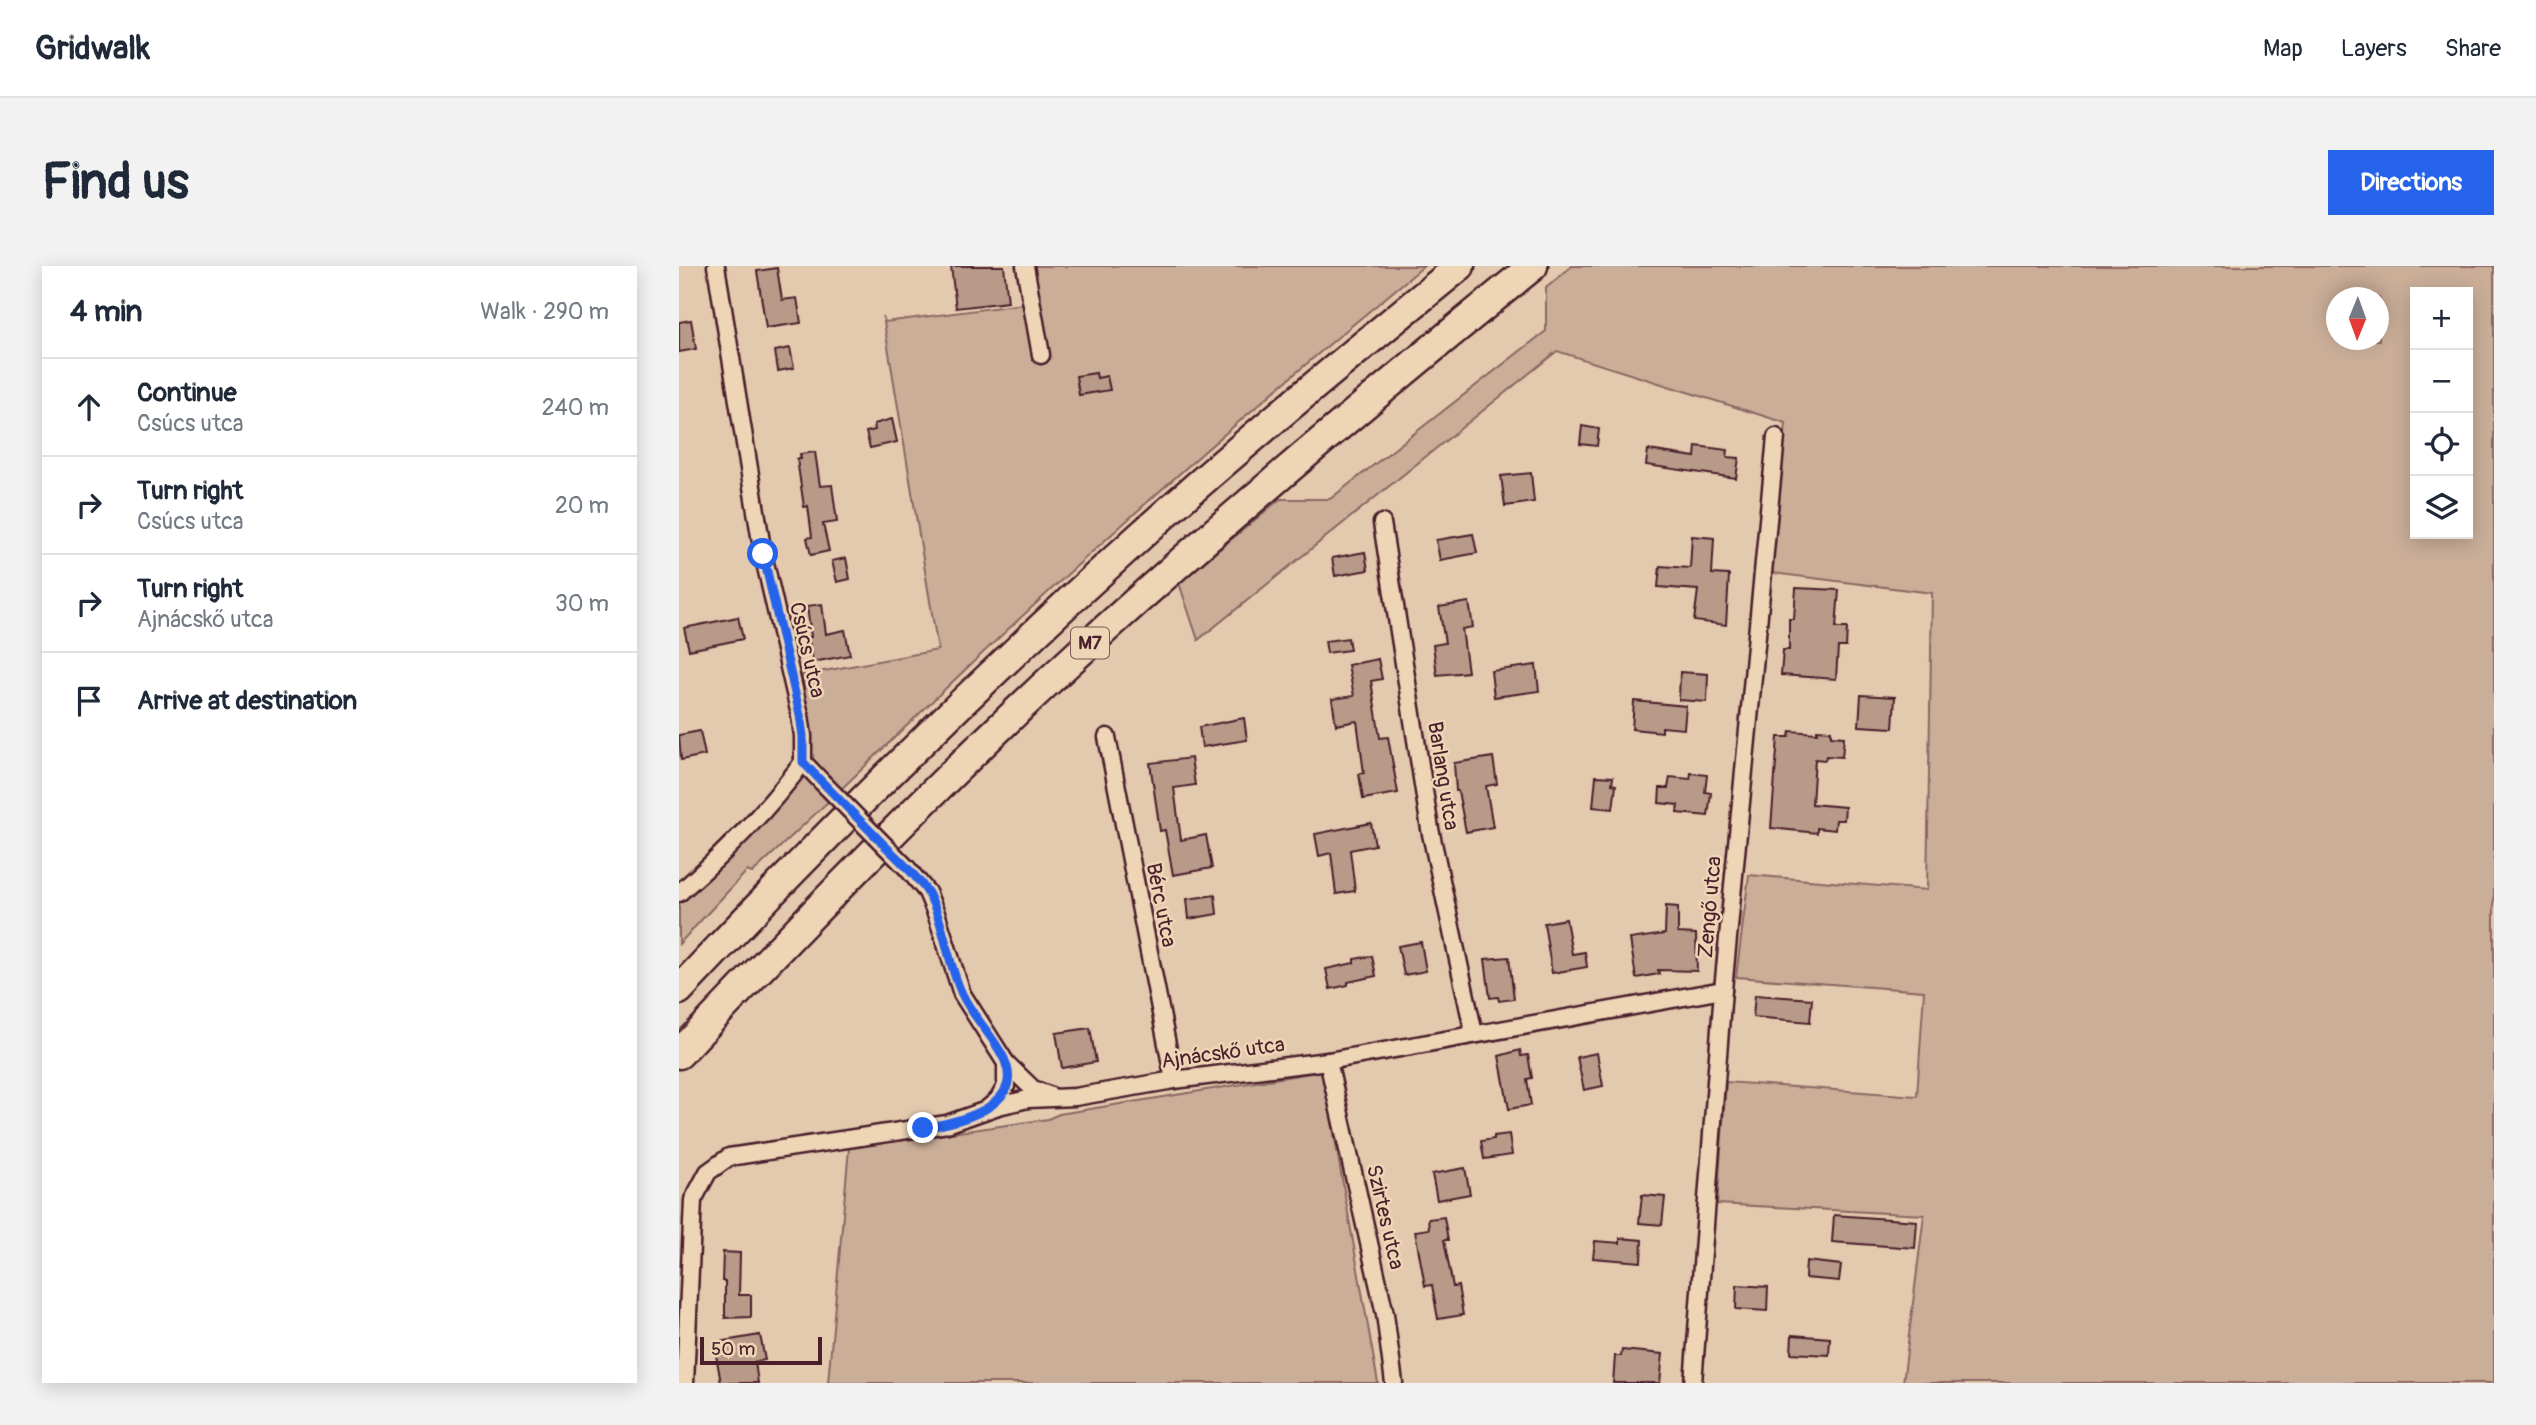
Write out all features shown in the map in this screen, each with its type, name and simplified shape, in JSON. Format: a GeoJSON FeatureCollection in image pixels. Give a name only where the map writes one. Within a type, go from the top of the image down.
{"type":"FeatureCollection","features":[{"type":"Feature","properties":{"kind":"highway","name":"M7"},"geometry":{"type":"LineString","coordinates":[[679,989],[788,874],[954,711],[1137,539],[1312,388],[1460,266]]}},
{"type":"Feature","properties":{"kind":"highway","name":"M7"},"geometry":{"type":"LineString","coordinates":[[679,1054],[842,882],[1066,665],[1261,491],[1533,266]]}},
{"type":"Feature","properties":{"kind":"street","name":"Csúcs utca"},"geometry":{"type":"LineString","coordinates":[[716,266],[763,554],[800,715],[803,762]]}},
{"type":"Feature","properties":{"kind":"street"},"geometry":{"type":"LineString","coordinates":[[1025,266],[1041,355]]}},
{"type":"Feature","properties":{"kind":"street","name":"Zengő utca"},"geometry":{"type":"LineString","coordinates":[[1693,1383],[1723,990],[1776,437]]}},
{"type":"Feature","properties":{"kind":"street","name":"Barlang utca"},"geometry":{"type":"LineString","coordinates":[[1382,523],[1430,829],[1474,1034]]}},
{"type":"Feature","properties":{"kind":"street","name":"Bérc utca"},"geometry":{"type":"LineString","coordinates":[[1107,737],[1174,1080]]}},
{"type":"Feature","properties":{"kind":"street"},"geometry":{"type":"LineString","coordinates":[[679,893],[714,863],[776,799],[803,762],[927,892],[962,994],[1006,1063],[1033,1089],[1053,1097]]}},
{"type":"Feature","properties":{"kind":"street","name":"Ajnácskő utca"},"geometry":{"type":"LineString","coordinates":[[685,1383],[693,1200],[708,1172],[729,1157],[947,1124],[985,1110],[1028,1099],[1075,1097],[1174,1080],[1328,1061],[1723,990]]}},
{"type":"Feature","properties":{"kind":"street","name":"Szirtes utca"},"geometry":{"type":"LineString","coordinates":[[1328,1061],[1385,1314],[1394,1383]]}},
{"type":"Feature","properties":{"kind":"street"},"geometry":{"type":"LineString","coordinates":[[985,1110],[998,1100],[1006,1086],[1006,1063]]}},
{"type":"Feature","properties":{"kind":"shaded area"},"geometry":{"type":"Polygon","coordinates":[[[1017,266],[1424,266],[1269,396],[1067,575],[786,842],[752,873],[747,871],[679,944],[679,888],[711,851],[772,792],[792,764],[805,690],[802,675],[938,650],[883,316],[885,322],[1024,304],[1017,266]]]}},
{"type":"Feature","properties":{"kind":"shaded area"},"geometry":{"type":"Polygon","coordinates":[[[1572,266],[2494,266],[2494,1383],[1903,1383],[1924,1215],[1717,1204],[1726,1082],[1917,1096],[1924,991],[1736,977],[1749,875],[1927,890],[1932,593],[1772,573],[1786,423],[1557,351],[1198,640],[1179,583],[1280,499],[1330,499],[1546,331],[1546,288],[1572,266]]]}},
{"type":"Feature","properties":{"kind":"shaded area"},"geometry":{"type":"Polygon","coordinates":[[[1323,1071],[1378,1383],[828,1383],[849,1148],[1048,1119],[1059,1114],[1323,1071]]]}},
{"type":"Feature","properties":{"kind":"building"},"geometry":{"type":"Polygon","coordinates":[[[951,266],[1004,266],[1008,302],[956,308],[951,266]]]}},
{"type":"Feature","properties":{"kind":"building"},"geometry":{"type":"Polygon","coordinates":[[[777,268],[782,300],[797,298],[801,323],[766,328],[757,271],[777,268]]]}},
{"type":"Feature","properties":{"kind":"building"},"geometry":{"type":"Polygon","coordinates":[[[691,320],[696,349],[679,352],[679,322],[691,320]]]}},
{"type":"Feature","properties":{"kind":"building"},"geometry":{"type":"Polygon","coordinates":[[[790,348],[794,368],[778,371],[775,351],[790,348]]]}},
{"type":"Feature","properties":{"kind":"building"},"geometry":{"type":"Polygon","coordinates":[[[1096,373],[1097,378],[1107,376],[1110,390],[1079,395],[1076,376],[1096,373]]]}},
{"type":"Feature","properties":{"kind":"building"},"geometry":{"type":"Polygon","coordinates":[[[892,419],[897,442],[870,448],[866,432],[875,430],[874,424],[892,419]]]}},
{"type":"Feature","properties":{"kind":"building"},"geometry":{"type":"Polygon","coordinates":[[[1582,426],[1599,429],[1597,446],[1580,444],[1582,426]]]}},
{"type":"Feature","properties":{"kind":"building"},"geometry":{"type":"Polygon","coordinates":[[[1696,446],[1728,450],[1727,457],[1739,458],[1736,478],[1646,465],[1648,450],[1695,457],[1696,446]]]}},
{"type":"Feature","properties":{"kind":"building"},"geometry":{"type":"Polygon","coordinates":[[[815,452],[820,486],[832,485],[837,522],[823,524],[829,551],[811,555],[807,538],[812,537],[808,506],[804,507],[797,459],[801,459],[800,454],[815,452]]]}},
{"type":"Feature","properties":{"kind":"building"},"geometry":{"type":"Polygon","coordinates":[[[1531,473],[1534,502],[1505,506],[1501,476],[1531,473]]]}},
{"type":"Feature","properties":{"kind":"building"},"geometry":{"type":"Polygon","coordinates":[[[1473,534],[1477,553],[1440,560],[1436,540],[1473,534]]]}},
{"type":"Feature","properties":{"kind":"building"},"geometry":{"type":"Polygon","coordinates":[[[1692,536],[1714,538],[1712,574],[1729,575],[1726,625],[1694,621],[1698,590],[1658,587],[1660,566],[1690,568],[1692,536]]]}},
{"type":"Feature","properties":{"kind":"building"},"geometry":{"type":"Polygon","coordinates":[[[1365,552],[1368,570],[1335,576],[1332,558],[1365,552]]]}},
{"type":"Feature","properties":{"kind":"building"},"geometry":{"type":"Polygon","coordinates":[[[846,558],[850,579],[837,582],[832,561],[846,558]]]}},
{"type":"Feature","properties":{"kind":"building"},"geometry":{"type":"Polygon","coordinates":[[[1796,588],[1839,590],[1836,628],[1847,628],[1846,647],[1838,647],[1836,679],[1781,675],[1783,650],[1789,650],[1789,619],[1794,619],[1796,588]]]}},
{"type":"Feature","properties":{"kind":"building"},"geometry":{"type":"Polygon","coordinates":[[[1469,602],[1473,627],[1462,629],[1468,672],[1437,675],[1433,645],[1445,643],[1439,607],[1469,602]]]}},
{"type":"Feature","properties":{"kind":"building"},"geometry":{"type":"Polygon","coordinates":[[[822,604],[826,634],[845,630],[850,655],[813,662],[808,637],[811,637],[807,606],[822,604]]]}},
{"type":"Feature","properties":{"kind":"building"},"geometry":{"type":"Polygon","coordinates":[[[738,617],[743,639],[689,650],[684,628],[738,617]]]}},
{"type":"Feature","properties":{"kind":"building"},"geometry":{"type":"Polygon","coordinates":[[[1348,638],[1350,650],[1327,653],[1325,641],[1348,638]]]}},
{"type":"Feature","properties":{"kind":"building"},"geometry":{"type":"Polygon","coordinates":[[[1378,659],[1382,679],[1371,681],[1380,738],[1388,737],[1398,793],[1363,799],[1359,774],[1364,773],[1357,721],[1336,725],[1332,699],[1354,696],[1348,665],[1378,659]]]}},
{"type":"Feature","properties":{"kind":"building"},"geometry":{"type":"Polygon","coordinates":[[[1536,665],[1539,691],[1494,697],[1491,671],[1536,665]]]}},
{"type":"Feature","properties":{"kind":"building"},"geometry":{"type":"Polygon","coordinates":[[[1680,672],[1708,674],[1707,702],[1679,700],[1680,672]]]}},
{"type":"Feature","properties":{"kind":"building"},"geometry":{"type":"Polygon","coordinates":[[[1861,695],[1895,697],[1893,728],[1859,726],[1861,695]]]}},
{"type":"Feature","properties":{"kind":"building"},"geometry":{"type":"Polygon","coordinates":[[[1634,701],[1686,706],[1684,729],[1662,727],[1662,732],[1632,729],[1634,701]]]}},
{"type":"Feature","properties":{"kind":"building"},"geometry":{"type":"Polygon","coordinates":[[[1244,718],[1247,740],[1202,747],[1199,727],[1244,718]]]}},
{"type":"Feature","properties":{"kind":"building"},"geometry":{"type":"Polygon","coordinates":[[[1817,730],[1831,731],[1831,736],[1844,737],[1842,757],[1826,756],[1825,760],[1815,759],[1812,804],[1845,807],[1844,820],[1836,820],[1835,830],[1817,828],[1817,833],[1771,828],[1778,737],[1789,737],[1790,731],[1817,733],[1817,730]]]}},
{"type":"Feature","properties":{"kind":"building"},"geometry":{"type":"Polygon","coordinates":[[[700,731],[705,755],[681,760],[679,735],[700,731]]]}},
{"type":"Feature","properties":{"kind":"building"},"geometry":{"type":"Polygon","coordinates":[[[1493,757],[1497,784],[1486,786],[1493,827],[1466,832],[1456,791],[1454,763],[1493,757]]]}},
{"type":"Feature","properties":{"kind":"building"},"geometry":{"type":"Polygon","coordinates":[[[1191,758],[1195,785],[1174,788],[1181,840],[1206,835],[1212,868],[1173,875],[1165,830],[1160,831],[1150,763],[1191,758]]]}},
{"type":"Feature","properties":{"kind":"building"},"geometry":{"type":"Polygon","coordinates":[[[1691,773],[1707,775],[1705,792],[1711,793],[1708,816],[1677,813],[1678,805],[1659,803],[1660,788],[1668,788],[1670,777],[1690,779],[1691,773]]]}},
{"type":"Feature","properties":{"kind":"building"},"geometry":{"type":"Polygon","coordinates":[[[1596,776],[1613,777],[1612,784],[1616,785],[1613,809],[1593,807],[1596,776]]]}},
{"type":"Feature","properties":{"kind":"building"},"geometry":{"type":"Polygon","coordinates":[[[1371,823],[1375,845],[1350,850],[1355,891],[1336,894],[1331,853],[1319,856],[1315,834],[1371,823]]]}},
{"type":"Feature","properties":{"kind":"building"},"geometry":{"type":"Polygon","coordinates":[[[1215,895],[1217,914],[1189,919],[1187,899],[1215,895]]]}},
{"type":"Feature","properties":{"kind":"building"},"geometry":{"type":"Polygon","coordinates":[[[1666,906],[1678,907],[1678,933],[1696,934],[1697,971],[1658,970],[1659,974],[1636,978],[1630,939],[1665,934],[1666,906]]]}},
{"type":"Feature","properties":{"kind":"building"},"geometry":{"type":"Polygon","coordinates":[[[1566,919],[1572,954],[1585,952],[1587,967],[1552,973],[1544,923],[1566,919]]]}},
{"type":"Feature","properties":{"kind":"building"},"geometry":{"type":"Polygon","coordinates":[[[1421,942],[1426,971],[1404,975],[1398,946],[1421,942]]]}},
{"type":"Feature","properties":{"kind":"building"},"geometry":{"type":"Polygon","coordinates":[[[1372,956],[1376,976],[1330,989],[1326,969],[1372,956]]]}},
{"type":"Feature","properties":{"kind":"building"},"geometry":{"type":"Polygon","coordinates":[[[1509,957],[1514,999],[1499,1001],[1498,997],[1490,998],[1485,959],[1509,957]]]}},
{"type":"Feature","properties":{"kind":"building"},"geometry":{"type":"Polygon","coordinates":[[[1755,995],[1812,999],[1810,1022],[1753,1017],[1755,995]]]}},
{"type":"Feature","properties":{"kind":"building"},"geometry":{"type":"Polygon","coordinates":[[[1090,1028],[1096,1062],[1062,1068],[1056,1033],[1090,1028]]]}},
{"type":"Feature","properties":{"kind":"building"},"geometry":{"type":"Polygon","coordinates":[[[1520,1050],[1521,1056],[1528,1055],[1532,1078],[1527,1079],[1531,1105],[1509,1109],[1499,1056],[1520,1050]]]}},
{"type":"Feature","properties":{"kind":"building"},"geometry":{"type":"Polygon","coordinates":[[[1597,1053],[1603,1086],[1584,1090],[1577,1057],[1597,1053]]]}},
{"type":"Feature","properties":{"kind":"building"},"geometry":{"type":"Polygon","coordinates":[[[1509,1134],[1512,1155],[1484,1159],[1481,1141],[1509,1134]]]}},
{"type":"Feature","properties":{"kind":"building"},"geometry":{"type":"Polygon","coordinates":[[[1465,1168],[1470,1194],[1437,1200],[1432,1174],[1465,1168]]]}},
{"type":"Feature","properties":{"kind":"building"},"geometry":{"type":"Polygon","coordinates":[[[1642,1195],[1665,1197],[1662,1225],[1639,1223],[1642,1195]]]}},
{"type":"Feature","properties":{"kind":"building"},"geometry":{"type":"Polygon","coordinates":[[[1834,1215],[1917,1221],[1915,1248],[1832,1242],[1834,1215]]]}},
{"type":"Feature","properties":{"kind":"building"},"geometry":{"type":"Polygon","coordinates":[[[1444,1217],[1448,1240],[1444,1240],[1453,1287],[1458,1286],[1463,1315],[1438,1319],[1432,1285],[1425,1286],[1415,1231],[1429,1229],[1428,1219],[1444,1217]]]}},
{"type":"Feature","properties":{"kind":"building"},"geometry":{"type":"Polygon","coordinates":[[[1620,1238],[1642,1240],[1641,1262],[1593,1258],[1595,1241],[1620,1243],[1620,1238]]]}},
{"type":"Feature","properties":{"kind":"building"},"geometry":{"type":"Polygon","coordinates":[[[723,1252],[740,1253],[739,1295],[751,1295],[751,1317],[725,1318],[723,1252]]]}},
{"type":"Feature","properties":{"kind":"building"},"geometry":{"type":"Polygon","coordinates":[[[1806,1261],[1841,1265],[1839,1281],[1805,1278],[1806,1261]]]}},
{"type":"Feature","properties":{"kind":"building"},"geometry":{"type":"Polygon","coordinates":[[[1737,1285],[1768,1287],[1767,1311],[1736,1309],[1737,1285]]]}},
{"type":"Feature","properties":{"kind":"building"},"geometry":{"type":"Polygon","coordinates":[[[760,1335],[765,1360],[755,1362],[758,1383],[721,1383],[715,1349],[719,1348],[718,1342],[760,1335]]]}},
{"type":"Feature","properties":{"kind":"building"},"geometry":{"type":"Polygon","coordinates":[[[1792,1335],[1830,1338],[1829,1355],[1791,1353],[1792,1335]]]}},
{"type":"Feature","properties":{"kind":"building"},"geometry":{"type":"Polygon","coordinates":[[[1622,1350],[1663,1354],[1660,1383],[1613,1383],[1615,1356],[1621,1356],[1622,1350]]]}},
{"type":"Feature","properties":{"kind":"route"},"geometry":{"type":"LineString","coordinates":[[763,554],[800,715],[803,762],[927,892],[962,994],[1006,1063],[1006,1086],[998,1100],[971,1116],[923,1128]]}}]}
